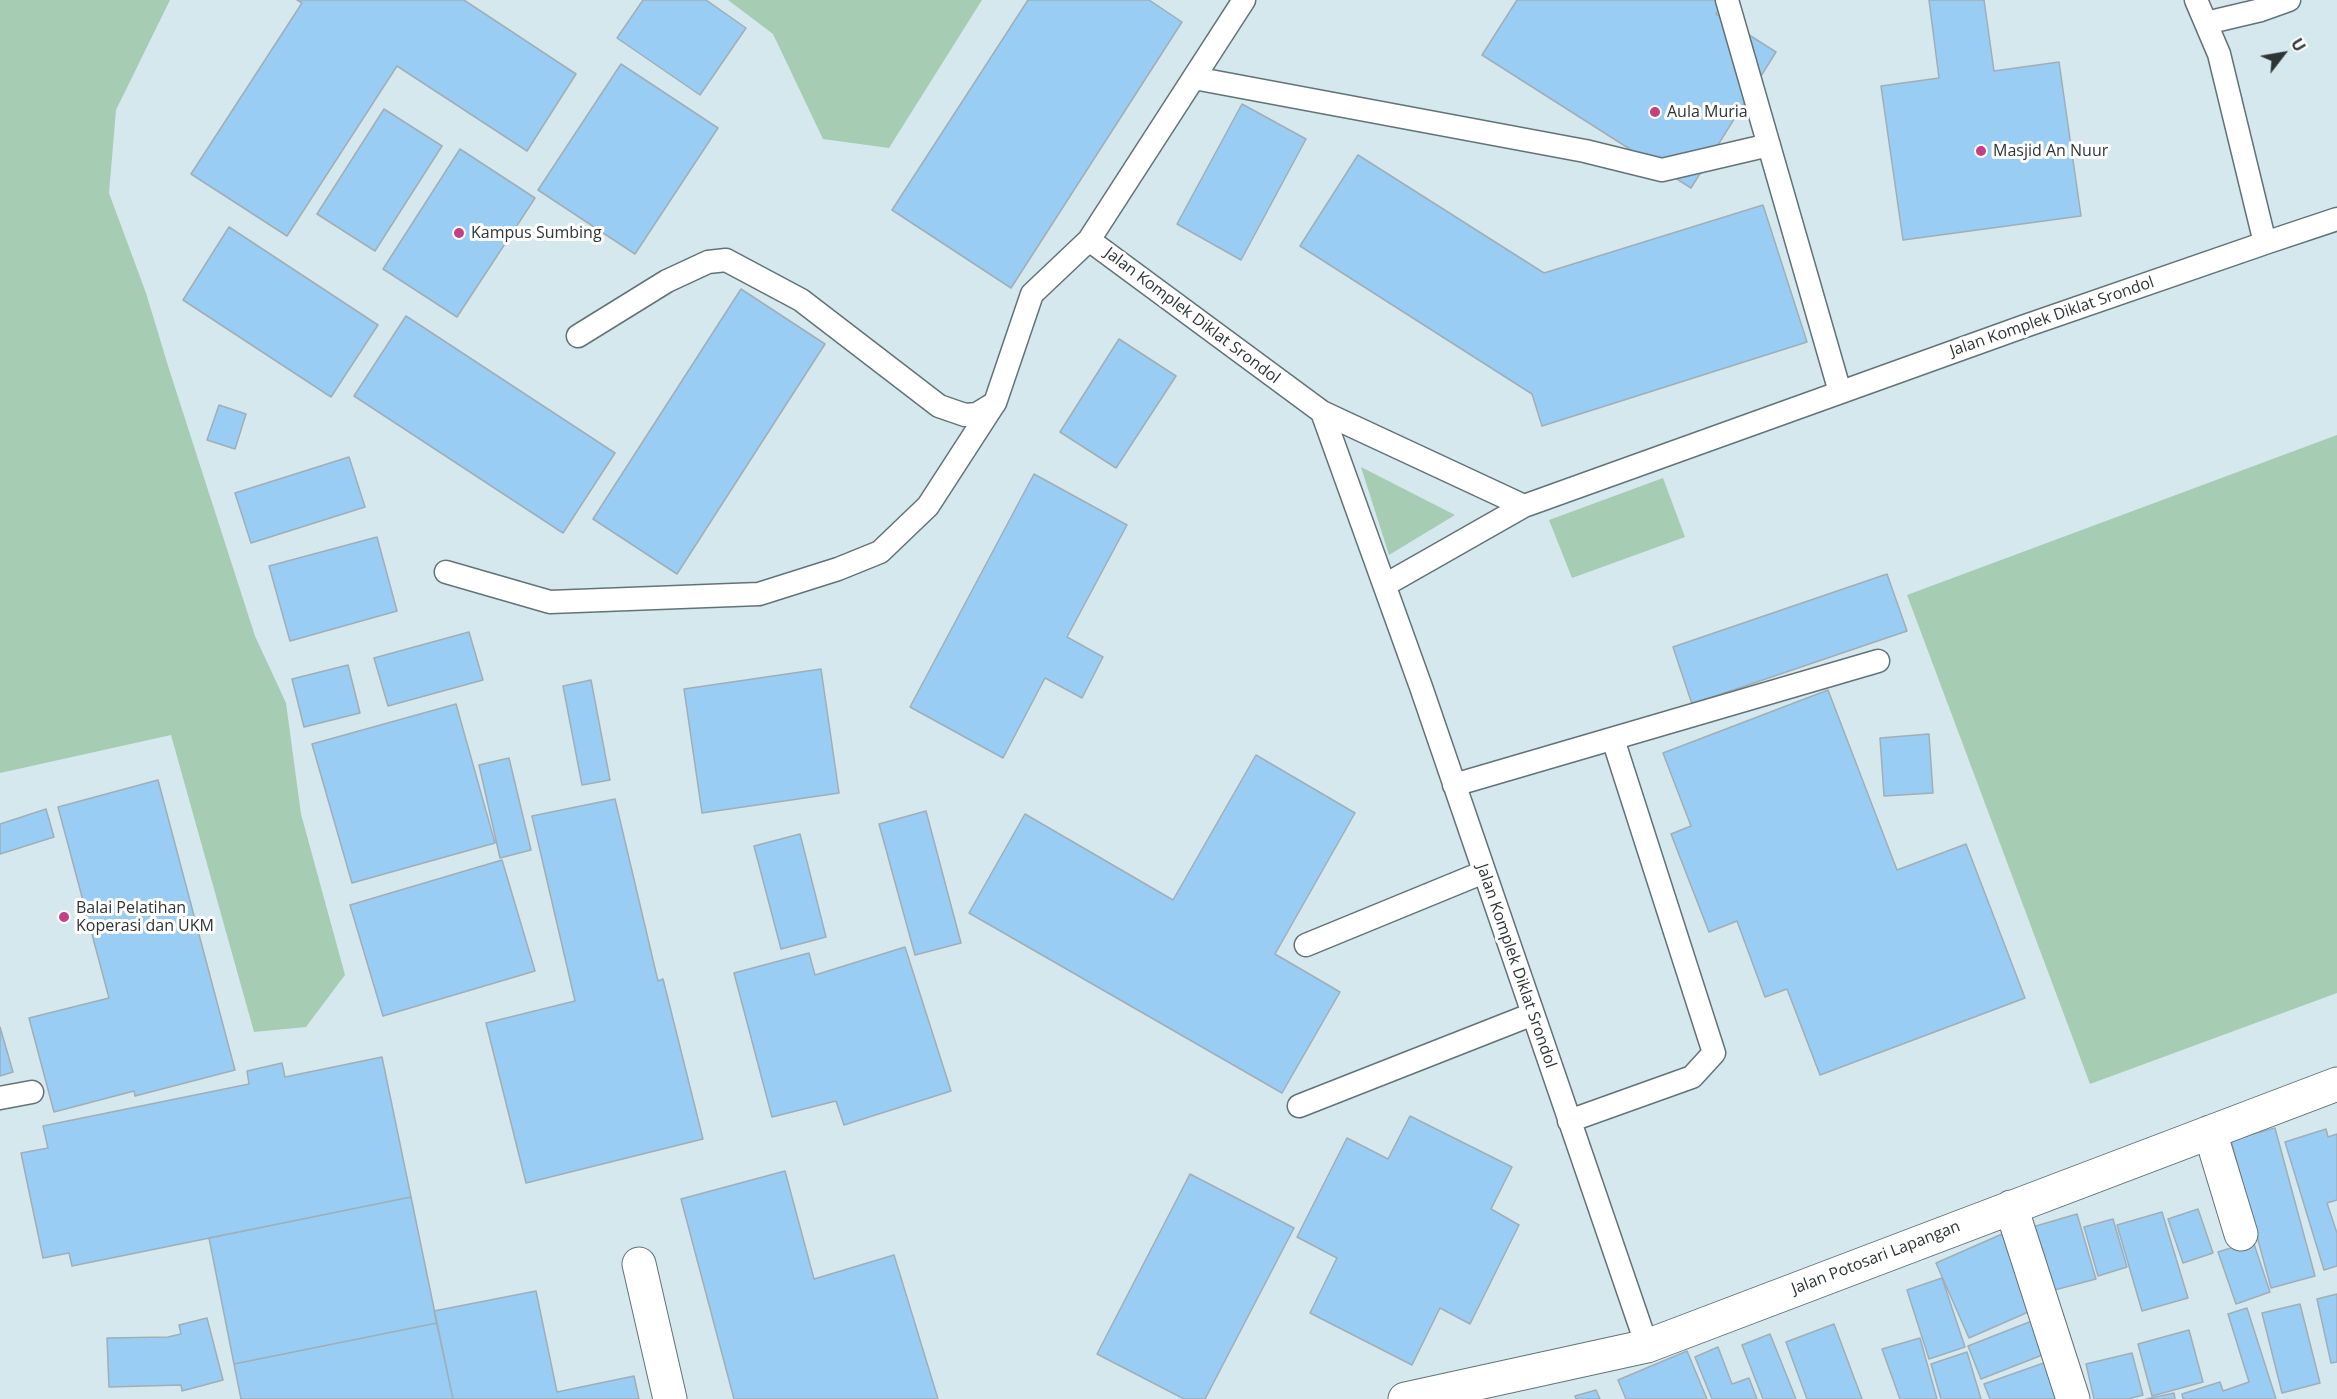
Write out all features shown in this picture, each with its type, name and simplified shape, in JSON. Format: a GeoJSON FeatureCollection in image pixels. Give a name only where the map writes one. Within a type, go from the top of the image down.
{"type":"FeatureCollection","features":[{"type":"Feature","properties":{"kind":"street","name":"Jalan Potosari Lapangan"},"geometry":{"type":"LineString","coordinates":[[1405,1399],[1647,1346],[2337,1083]]}},
{"type":"Feature","properties":{"kind":"street"},"geometry":{"type":"LineString","coordinates":[[2210,1132],[2241,1234]]}},
{"type":"Feature","properties":{"kind":"street"},"geometry":{"type":"LineString","coordinates":[[2011,1207],[2073,1399]]}},
{"type":"Feature","properties":{"kind":"street"},"geometry":{"type":"LineString","coordinates":[[639,1264],[670,1399]]}},
{"type":"Feature","properties":{"kind":"lane","name":"Jalan Komplek Diklat Srondol"},"geometry":{"type":"LineString","coordinates":[[1244,0],[1089,240],[1322,412],[1524,506]]}},
{"type":"Feature","properties":{"kind":"lane"},"geometry":{"type":"LineString","coordinates":[[1727,0],[1840,392]]}},
{"type":"Feature","properties":{"kind":"lane"},"geometry":{"type":"LineString","coordinates":[[2196,0],[2219,54],[2265,243]]}},
{"type":"Feature","properties":{"kind":"lane"},"geometry":{"type":"LineString","coordinates":[[2205,23],[2261,10],[2289,0]]}},
{"type":"Feature","properties":{"kind":"lane"},"geometry":{"type":"LineString","coordinates":[[1194,78],[1586,151],[1662,170],[1769,145]]}},
{"type":"Feature","properties":{"kind":"lane","name":"Jalan Komplek Diklat Srondol"},"geometry":{"type":"LineString","coordinates":[[1385,585],[1524,506],[1840,392],[2337,219]]}},
{"type":"Feature","properties":{"kind":"lane"},"geometry":{"type":"LineString","coordinates":[[446,572],[550,602],[759,594],[838,569],[880,552],[928,506],[995,403],[1032,294],[1089,240]]}},
{"type":"Feature","properties":{"kind":"lane"},"geometry":{"type":"LineString","coordinates":[[578,336],[667,280],[708,262],[726,260],[801,300],[939,406],[965,415],[977,414],[995,403]]}},
{"type":"Feature","properties":{"kind":"lane","name":"Jalan Komplek Diklat Srondol"},"geometry":{"type":"LineString","coordinates":[[1322,412],[1385,585],[1647,1346]]}},
{"type":"Feature","properties":{"kind":"lane"},"geometry":{"type":"LineString","coordinates":[[1454,785],[1878,661]]}},
{"type":"Feature","properties":{"kind":"lane"},"geometry":{"type":"LineString","coordinates":[[1569,1120],[1692,1077],[1714,1053],[1613,739]]}},
{"type":"Feature","properties":{"kind":"lane"},"geometry":{"type":"LineString","coordinates":[[1306,945],[1484,872]]}},
{"type":"Feature","properties":{"kind":"lane"},"geometry":{"type":"LineString","coordinates":[[1299,1106],[1533,1014]]}},
{"type":"Feature","properties":{"kind":"lane"},"geometry":{"type":"LineString","coordinates":[[0,1098],[32,1092]]}},
{"type":"Feature","properties":{"kind":"green space"},"geometry":{"type":"Polygon","coordinates":[[[0,0],[170,0],[116,110],[109,193],[146,293],[255,636],[286,703],[301,814],[345,975],[306,1027],[254,1032],[171,735],[0,773],[0,0]]]}},
{"type":"Feature","properties":{"kind":"green space"},"geometry":{"type":"Polygon","coordinates":[[[728,0],[982,0],[889,148],[823,139],[773,34],[728,0]]]}},
{"type":"Feature","properties":{"kind":"green space"},"geometry":{"type":"Polygon","coordinates":[[[2337,435],[2337,993],[2090,1084],[1907,595],[2337,435]]]}},
{"type":"Feature","properties":{"kind":"green space"},"geometry":{"type":"Polygon","coordinates":[[[1361,467],[1455,515],[1389,555],[1361,467]]]}},
{"type":"Feature","properties":{"kind":"green space"},"geometry":{"type":"Polygon","coordinates":[[[1663,478],[1685,537],[1572,578],[1549,520],[1663,478]]]}},
{"type":"Feature","properties":{"kind":"building"},"geometry":{"type":"Polygon","coordinates":[[[297,0],[464,0],[576,74],[527,151],[397,66],[287,236],[191,174],[302,3],[297,0]]]}},
{"type":"Feature","properties":{"kind":"building"},"geometry":{"type":"Polygon","coordinates":[[[643,0],[706,0],[746,28],[700,95],[617,38],[643,0]]]}},
{"type":"Feature","properties":{"kind":"building"},"geometry":{"type":"Polygon","coordinates":[[[1028,0],[1149,0],[1182,22],[1011,288],[892,210],[1028,0]]]}},
{"type":"Feature","properties":{"kind":"building","name":"Aula Muria"},"geometry":{"type":"Polygon","coordinates":[[[1517,0],[1725,0],[1716,14],[1776,52],[1691,188],[1482,55],[1517,0]]]}},
{"type":"Feature","properties":{"kind":"building","name":"Masjid An Nuur"},"geometry":{"type":"Polygon","coordinates":[[[1929,0],[1984,0],[1994,71],[2059,62],[2081,216],[1903,240],[1881,86],[1939,78],[1929,0]]]}},
{"type":"Feature","properties":{"kind":"building"},"geometry":{"type":"Polygon","coordinates":[[[621,64],[718,128],[635,254],[538,190],[621,64]]]}},
{"type":"Feature","properties":{"kind":"building"},"geometry":{"type":"Polygon","coordinates":[[[1242,104],[1306,139],[1241,260],[1177,224],[1242,104]]]}},
{"type":"Feature","properties":{"kind":"building"},"geometry":{"type":"Polygon","coordinates":[[[384,109],[442,146],[375,251],[317,214],[384,109]]]}},
{"type":"Feature","properties":{"kind":"building","name":"Kampus Sumbing"},"geometry":{"type":"Polygon","coordinates":[[[460,149],[535,198],[457,317],[383,269],[460,149]]]}},
{"type":"Feature","properties":{"kind":"building"},"geometry":{"type":"Polygon","coordinates":[[[1358,155],[1544,273],[1763,205],[1807,342],[1542,426],[1532,394],[1300,246],[1358,155]]]}},
{"type":"Feature","properties":{"kind":"building"},"geometry":{"type":"Polygon","coordinates":[[[229,227],[378,325],[331,397],[183,300],[229,227]]]}},
{"type":"Feature","properties":{"kind":"building"},"geometry":{"type":"Polygon","coordinates":[[[741,289],[825,344],[677,574],[593,519],[741,289]]]}},
{"type":"Feature","properties":{"kind":"building"},"geometry":{"type":"Polygon","coordinates":[[[406,316],[615,453],[563,533],[354,396],[406,316]]]}},
{"type":"Feature","properties":{"kind":"building"},"geometry":{"type":"Polygon","coordinates":[[[1119,339],[1176,376],[1116,468],[1060,432],[1119,339]]]}},
{"type":"Feature","properties":{"kind":"building"},"geometry":{"type":"Polygon","coordinates":[[[219,405],[246,414],[235,449],[207,440],[219,405]]]}},
{"type":"Feature","properties":{"kind":"building"},"geometry":{"type":"Polygon","coordinates":[[[349,457],[365,507],[251,543],[235,493],[349,457]]]}},
{"type":"Feature","properties":{"kind":"building"},"geometry":{"type":"Polygon","coordinates":[[[1034,474],[1127,525],[1067,637],[1103,657],[1082,698],[1045,678],[1003,758],[910,707],[1034,474]]]}},
{"type":"Feature","properties":{"kind":"building"},"geometry":{"type":"Polygon","coordinates":[[[377,537],[397,611],[290,641],[269,566],[377,537]]]}},
{"type":"Feature","properties":{"kind":"building"},"geometry":{"type":"Polygon","coordinates":[[[1887,574],[1907,631],[1692,704],[1673,647],[1887,574]]]}},
{"type":"Feature","properties":{"kind":"building"},"geometry":{"type":"Polygon","coordinates":[[[469,632],[483,680],[388,706],[374,658],[469,632]]]}},
{"type":"Feature","properties":{"kind":"building"},"geometry":{"type":"Polygon","coordinates":[[[348,665],[360,713],[304,727],[292,679],[348,665]]]}},
{"type":"Feature","properties":{"kind":"building"},"geometry":{"type":"Polygon","coordinates":[[[821,669],[839,793],[702,813],[684,689],[821,669]]]}},
{"type":"Feature","properties":{"kind":"building"},"geometry":{"type":"Polygon","coordinates":[[[591,680],[610,780],[582,785],[563,686],[591,680]]]}},
{"type":"Feature","properties":{"kind":"building"},"geometry":{"type":"Polygon","coordinates":[[[1828,690],[1897,870],[1966,844],[2025,998],[1820,1075],[1787,989],[1765,997],[1737,921],[1709,932],[1671,834],[1691,826],[1663,753],[1828,690]]]}},
{"type":"Feature","properties":{"kind":"building"},"geometry":{"type":"Polygon","coordinates":[[[456,704],[495,843],[352,883],[312,744],[456,704]]]}},
{"type":"Feature","properties":{"kind":"building"},"geometry":{"type":"Polygon","coordinates":[[[1929,734],[1933,793],[1884,796],[1880,738],[1929,734]]]}},
{"type":"Feature","properties":{"kind":"building"},"geometry":{"type":"Polygon","coordinates":[[[1256,755],[1355,813],[1275,954],[1340,992],[1282,1093],[969,913],[1025,814],[1173,900],[1256,755]]]}},
{"type":"Feature","properties":{"kind":"building"},"geometry":{"type":"Polygon","coordinates":[[[509,758],[531,850],[500,858],[479,765],[509,758]]]}},
{"type":"Feature","properties":{"kind":"building"},"geometry":{"type":"Polygon","coordinates":[[[158,780],[235,1070],[135,1096],[134,1091],[54,1112],[29,1018],[109,998],[58,807],[158,780]]]}},
{"type":"Feature","properties":{"kind":"building"},"geometry":{"type":"Polygon","coordinates":[[[615,799],[658,981],[663,979],[703,1139],[526,1183],[486,1023],[575,1001],[532,816],[615,799]]]}},
{"type":"Feature","properties":{"kind":"building"},"geometry":{"type":"Polygon","coordinates":[[[46,809],[54,837],[0,854],[0,824],[46,809]]]}},
{"type":"Feature","properties":{"kind":"building"},"geometry":{"type":"Polygon","coordinates":[[[926,811],[961,943],[915,955],[879,824],[926,811]]]}},
{"type":"Feature","properties":{"kind":"building"},"geometry":{"type":"Polygon","coordinates":[[[800,834],[826,937],[781,949],[754,846],[800,834]]]}},
{"type":"Feature","properties":{"kind":"building"},"geometry":{"type":"Polygon","coordinates":[[[502,860],[535,971],[383,1016],[350,905],[502,860]]]}},
{"type":"Feature","properties":{"kind":"building"},"geometry":{"type":"Polygon","coordinates":[[[905,947],[951,1091],[844,1125],[836,1101],[772,1117],[734,973],[809,953],[815,975],[905,947]]]}},
{"type":"Feature","properties":{"kind":"building"},"geometry":{"type":"Polygon","coordinates":[[[0,1027],[13,1072],[0,1076],[0,1027]]]}},
{"type":"Feature","properties":{"kind":"building"},"geometry":{"type":"Polygon","coordinates":[[[382,1057],[411,1197],[72,1266],[69,1253],[43,1258],[21,1153],[48,1148],[43,1126],[249,1084],[247,1071],[282,1063],[285,1077],[382,1057]]]}},
{"type":"Feature","properties":{"kind":"building"},"geometry":{"type":"Polygon","coordinates":[[[1410,1116],[1512,1167],[1491,1209],[1519,1225],[1470,1324],[1440,1308],[1412,1365],[1310,1313],[1337,1258],[1297,1237],[1347,1138],[1388,1159],[1410,1116]]]}},
{"type":"Feature","properties":{"kind":"building"},"geometry":{"type":"Polygon","coordinates":[[[2275,1128],[2315,1276],[2271,1288],[2231,1140],[2275,1128]]]}},
{"type":"Feature","properties":{"kind":"building"},"geometry":{"type":"Polygon","coordinates":[[[2326,1129],[2328,1137],[2337,1134],[2337,1200],[2327,1203],[2337,1233],[2337,1266],[2324,1270],[2285,1142],[2326,1129]]]}},
{"type":"Feature","properties":{"kind":"building"},"geometry":{"type":"Polygon","coordinates":[[[785,1171],[814,1279],[894,1255],[938,1399],[734,1399],[681,1199],[785,1171]]]}},
{"type":"Feature","properties":{"kind":"building"},"geometry":{"type":"Polygon","coordinates":[[[1190,1174],[1294,1228],[1205,1399],[1184,1399],[1097,1354],[1190,1174]]]}},
{"type":"Feature","properties":{"kind":"building"},"geometry":{"type":"Polygon","coordinates":[[[411,1197],[437,1323],[234,1364],[209,1238],[411,1197]]]}},
{"type":"Feature","properties":{"kind":"building"},"geometry":{"type":"Polygon","coordinates":[[[2198,1209],[2213,1253],[2183,1263],[2168,1219],[2198,1209]]]}},
{"type":"Feature","properties":{"kind":"building"},"geometry":{"type":"Polygon","coordinates":[[[2162,1212],[2188,1298],[2142,1311],[2117,1225],[2162,1212]]]}},
{"type":"Feature","properties":{"kind":"building"},"geometry":{"type":"Polygon","coordinates":[[[2077,1214],[2096,1279],[2047,1292],[2029,1228],[2077,1214]]]}},
{"type":"Feature","properties":{"kind":"building"},"geometry":{"type":"Polygon","coordinates":[[[2113,1219],[2127,1267],[2098,1276],[2084,1227],[2113,1219]]]}},
{"type":"Feature","properties":{"kind":"building"},"geometry":{"type":"Polygon","coordinates":[[[2009,1231],[2042,1306],[1969,1338],[1936,1263],[2009,1231]]]}},
{"type":"Feature","properties":{"kind":"building"},"geometry":{"type":"Polygon","coordinates":[[[2253,1241],[2270,1292],[2236,1304],[2218,1252],[2253,1241]]]}},
{"type":"Feature","properties":{"kind":"building"},"geometry":{"type":"Polygon","coordinates":[[[1942,1278],[1965,1347],[1929,1359],[1907,1290],[1942,1278]]]}},
{"type":"Feature","properties":{"kind":"building"},"geometry":{"type":"Polygon","coordinates":[[[536,1291],[557,1392],[634,1376],[639,1399],[453,1399],[434,1311],[536,1291]]]}},
{"type":"Feature","properties":{"kind":"building"},"geometry":{"type":"Polygon","coordinates":[[[2337,1294],[2337,1362],[2331,1363],[2317,1299],[2337,1294]]]}},
{"type":"Feature","properties":{"kind":"building"},"geometry":{"type":"Polygon","coordinates":[[[2300,1304],[2320,1383],[2282,1393],[2262,1313],[2300,1304]]]}},
{"type":"Feature","properties":{"kind":"building"},"geometry":{"type":"Polygon","coordinates":[[[2247,1308],[2276,1399],[2183,1399],[2182,1394],[2220,1382],[2223,1391],[2249,1382],[2228,1314],[2247,1308]]]}},
{"type":"Feature","properties":{"kind":"building"},"geometry":{"type":"Polygon","coordinates":[[[207,1318],[223,1380],[182,1391],[181,1385],[109,1387],[107,1338],[168,1337],[181,1334],[179,1325],[207,1318]]]}},
{"type":"Feature","properties":{"kind":"building"},"geometry":{"type":"Polygon","coordinates":[[[2037,1319],[2050,1352],[1981,1379],[1968,1346],[2037,1319]]]}},
{"type":"Feature","properties":{"kind":"building"},"geometry":{"type":"Polygon","coordinates":[[[437,1323],[453,1399],[241,1399],[234,1364],[437,1323]]]}},
{"type":"Feature","properties":{"kind":"building"},"geometry":{"type":"Polygon","coordinates":[[[1834,1324],[1862,1399],[1807,1399],[1786,1342],[1834,1324]]]}},
{"type":"Feature","properties":{"kind":"building"},"geometry":{"type":"Polygon","coordinates":[[[2189,1330],[2203,1382],[2152,1396],[2138,1344],[2189,1330]]]}},
{"type":"Feature","properties":{"kind":"building"},"geometry":{"type":"Polygon","coordinates":[[[1770,1334],[1796,1399],[1763,1399],[1742,1345],[1770,1334]]]}},
{"type":"Feature","properties":{"kind":"building"},"geometry":{"type":"Polygon","coordinates":[[[1920,1338],[1937,1399],[1900,1399],[1882,1349],[1920,1338]]]}},
{"type":"Feature","properties":{"kind":"building"},"geometry":{"type":"Polygon","coordinates":[[[1718,1347],[1732,1384],[1749,1378],[1757,1399],[1712,1399],[1695,1357],[1718,1347]]]}},
{"type":"Feature","properties":{"kind":"building"},"geometry":{"type":"Polygon","coordinates":[[[1687,1351],[1707,1399],[1626,1399],[1618,1380],[1687,1351]]]}},
{"type":"Feature","properties":{"kind":"building"},"geometry":{"type":"Polygon","coordinates":[[[1967,1352],[1981,1399],[1941,1399],[1931,1364],[1967,1352]]]}},
{"type":"Feature","properties":{"kind":"building"},"geometry":{"type":"Polygon","coordinates":[[[2132,1353],[2143,1395],[2128,1399],[2094,1399],[2086,1364],[2132,1353]]]}},
{"type":"Feature","properties":{"kind":"building"},"geometry":{"type":"Polygon","coordinates":[[[2055,1359],[2068,1394],[2055,1399],[1990,1399],[1984,1384],[2055,1359]]]}},
{"type":"Feature","properties":{"kind":"building"},"geometry":{"type":"Polygon","coordinates":[[[1596,1390],[1600,1399],[1576,1399],[1575,1396],[1596,1390]]]}},
{"type":"Feature","properties":{"kind":"building"},"geometry":{"type":"Polygon","coordinates":[[[2174,1393],[2175,1399],[2146,1399],[2174,1393]]]}},
{"type":"Feature","properties":{"kind":"place","name":"Aula Muria"},"geometry":{"type":"Point","coordinates":[1655,112]}},
{"type":"Feature","properties":{"kind":"place","name":"Masjid An Nuur"},"geometry":{"type":"Point","coordinates":[1981,151]}},
{"type":"Feature","properties":{"kind":"place","name":"Kampus Sumbing"},"geometry":{"type":"Point","coordinates":[459,233]}},
{"type":"Feature","properties":{"kind":"place","name":"Balai Pelatihan Koperasi dan UKM"},"geometry":{"type":"Point","coordinates":[64,917]}}]}
